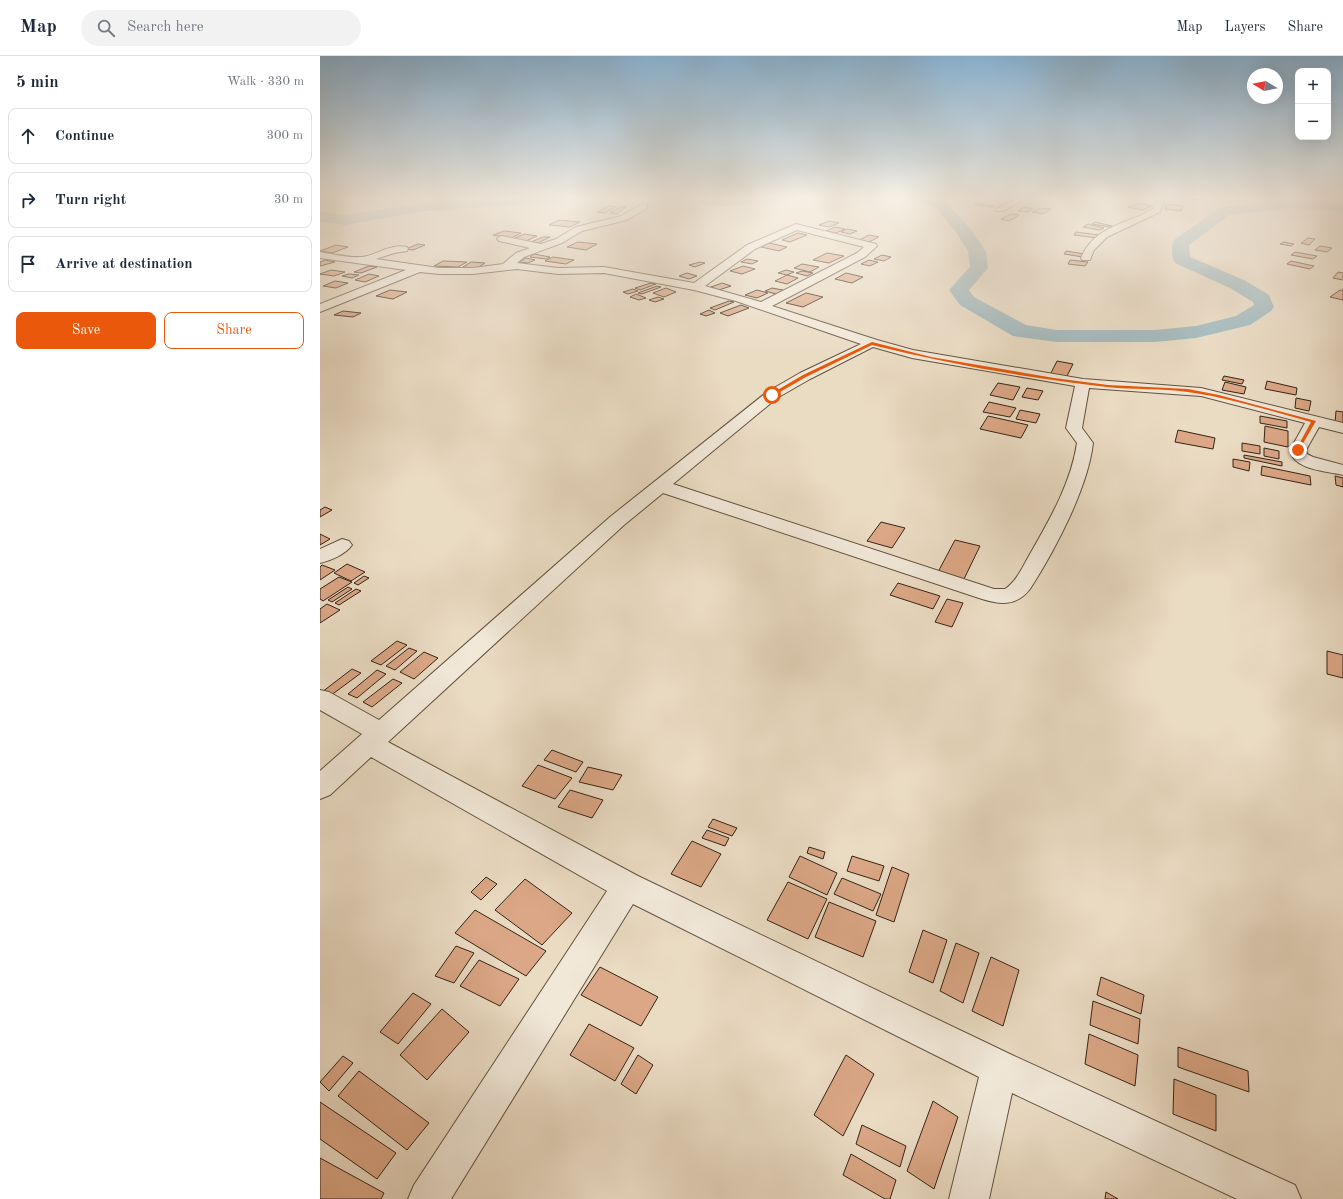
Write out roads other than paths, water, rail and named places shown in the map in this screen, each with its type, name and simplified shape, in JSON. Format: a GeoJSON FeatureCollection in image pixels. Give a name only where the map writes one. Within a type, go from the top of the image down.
{"type":"FeatureCollection","features":[{"type":"Feature","properties":{"kind":"street"},"geometry":{"type":"LineString","coordinates":[[361,261],[390,250]]}},
{"type":"Feature","properties":{"kind":"street"},"geometry":{"type":"LineString","coordinates":[[506,267],[518,256],[532,250]]}},
{"type":"Feature","properties":{"kind":"street"},"geometry":{"type":"LineString","coordinates":[[696,287],[746,250]]}},
{"type":"Feature","properties":{"kind":"street"},"geometry":{"type":"LineString","coordinates":[[763,306],[861,255],[867,250]]}},
{"type":"Feature","properties":{"kind":"street"},"geometry":{"type":"LineString","coordinates":[[1086,258],[1089,250]]}},
{"type":"Feature","properties":{"kind":"street"},"geometry":{"type":"LineString","coordinates":[[320,255],[457,272],[506,267],[524,267],[565,271],[611,271],[696,287],[763,306],[872,343],[931,358],[1082,383],[1195,391],[1343,428]]}},
{"type":"Feature","properties":{"kind":"street"},"geometry":{"type":"LineString","coordinates":[[320,308],[418,268]]}},
{"type":"Feature","properties":{"kind":"street"},"geometry":{"type":"LineString","coordinates":[[320,787],[617,521],[772,395],[805,376],[872,343]]}},
{"type":"Feature","properties":{"kind":"street"},"geometry":{"type":"LineString","coordinates":[[660,486],[976,590],[1009,597],[1018,592],[1023,584],[1060,516],[1076,480],[1084,451],[1084,441],[1074,428],[1082,383]]}},
{"type":"Feature","properties":{"kind":"street"},"geometry":{"type":"LineString","coordinates":[[1314,421],[1298,450],[1299,456],[1307,461],[1343,470]]}},
{"type":"Feature","properties":{"kind":"street"},"geometry":{"type":"LineString","coordinates":[[320,557],[342,545]]}},
{"type":"Feature","properties":{"kind":"street"},"geometry":{"type":"LineString","coordinates":[[320,699],[376,738],[626,886],[999,1068],[1243,1191],[1281,1199]]}},
{"type":"Feature","properties":{"kind":"street"},"geometry":{"type":"LineString","coordinates":[[428,1199],[626,886]]}},
{"type":"Feature","properties":{"kind":"street"},"geometry":{"type":"LineString","coordinates":[[969,1199],[999,1068]]}},
{"type":"Feature","properties":{"kind":"waterway"},"geometry":{"type":"LineString","coordinates":[[977,250],[979,268],[959,290],[967,301],[1021,331],[1057,336],[1155,336],[1196,332],[1243,321],[1264,307],[1262,299],[1237,284],[1209,273],[1181,259],[1181,250]]}}]}
